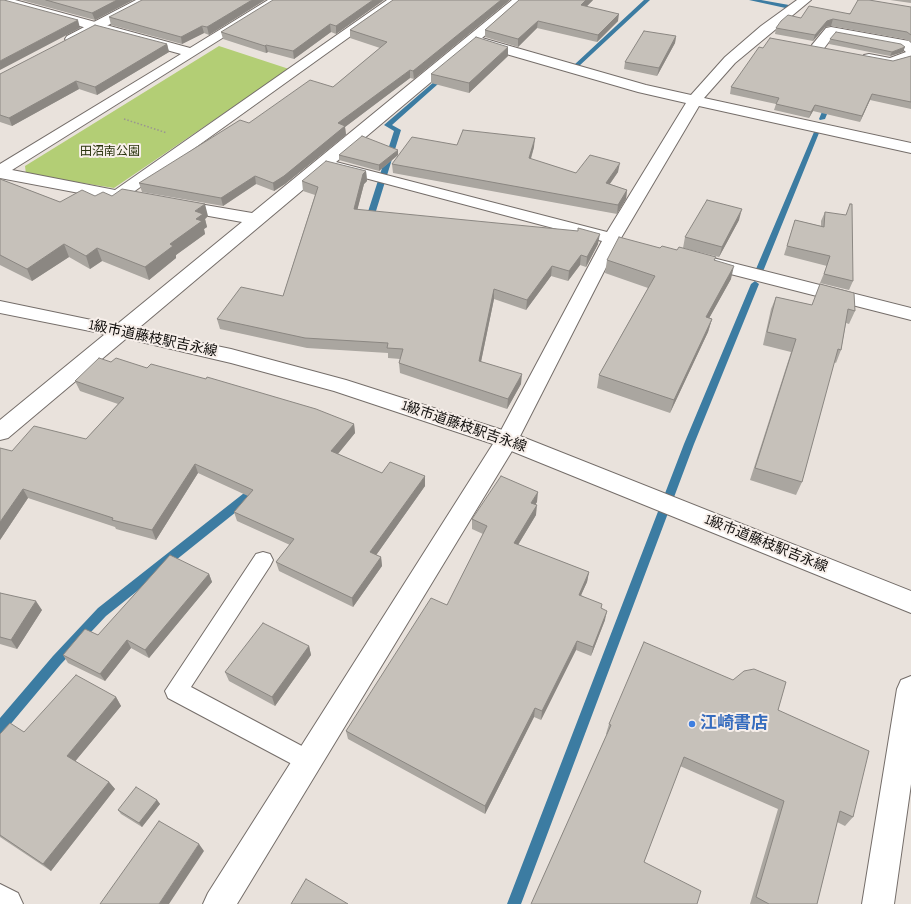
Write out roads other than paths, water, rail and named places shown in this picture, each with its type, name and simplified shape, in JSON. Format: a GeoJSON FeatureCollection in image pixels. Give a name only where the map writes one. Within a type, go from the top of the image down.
{"type":"FeatureCollection","features":[{"type":"Feature","properties":{"kind":"street"},"geometry":{"type":"LineString","coordinates":[[1,0],[190,52]]}},
{"type":"Feature","properties":{"kind":"street"},"geometry":{"type":"LineString","coordinates":[[62,44],[145,0]]}},
{"type":"Feature","properties":{"kind":"street"},"geometry":{"type":"LineString","coordinates":[[0,172],[190,52],[277,0]]}},
{"type":"Feature","properties":{"kind":"street"},"geometry":{"type":"LineString","coordinates":[[119,195],[395,0]]}},
{"type":"Feature","properties":{"kind":"street"},"geometry":{"type":"LineString","coordinates":[[0,432],[520,0]]}},
{"type":"Feature","properties":{"kind":"street"},"geometry":{"type":"LineString","coordinates":[[219,904],[507,440],[620,240],[694,101],[730,60],[757,36],[805,0]]}},
{"type":"Feature","properties":{"kind":"street"},"geometry":{"type":"LineString","coordinates":[[818,48],[832,31],[904,44],[911,50]]}},
{"type":"Feature","properties":{"kind":"street"},"geometry":{"type":"LineString","coordinates":[[757,36],[772,39]]}},
{"type":"Feature","properties":{"kind":"street"},"geometry":{"type":"LineString","coordinates":[[473,40],[643,89],[911,148]]}},
{"type":"Feature","properties":{"kind":"street"},"geometry":{"type":"LineString","coordinates":[[802,45],[832,51]]}},
{"type":"Feature","properties":{"kind":"street"},"geometry":{"type":"LineString","coordinates":[[854,55],[891,62],[911,55]]}},
{"type":"Feature","properties":{"kind":"street"},"geometry":{"type":"LineString","coordinates":[[324,163],[620,240]]}},
{"type":"Feature","properties":{"kind":"street"},"geometry":{"type":"LineString","coordinates":[[0,172],[256,219]]}},
{"type":"Feature","properties":{"kind":"street"},"geometry":{"type":"LineString","coordinates":[[689,258],[911,314]]}},
{"type":"Feature","properties":{"kind":"street","name":"1級市道藤枝駅吉永線"},"geometry":{"type":"LineString","coordinates":[[0,307],[120,331],[231,356],[325,381],[507,440],[911,602]]}},
{"type":"Feature","properties":{"kind":"street"},"geometry":{"type":"LineString","coordinates":[[878,904],[911,689]]}},
{"type":"Feature","properties":{"kind":"street"},"geometry":{"type":"LineString","coordinates":[[0,900],[7,904]]}},
{"type":"Feature","properties":{"kind":"lane"},"geometry":{"type":"LineString","coordinates":[[263,560],[176,691],[307,761]]}},
{"type":"Feature","properties":{"kind":"waterway"},"geometry":{"type":"LineString","coordinates":[[576,66],[647,0]]}},
{"type":"Feature","properties":{"kind":"waterway"},"geometry":{"type":"LineString","coordinates":[[752,0],[790,7],[803,0]]}},
{"type":"Feature","properties":{"kind":"waterway"},"geometry":{"type":"LineString","coordinates":[[368,224],[398,130],[387,125],[444,76]]}},
{"type":"Feature","properties":{"kind":"waterway"},"geometry":{"type":"LineString","coordinates":[[822,119],[829,102]]}},
{"type":"Feature","properties":{"kind":"waterway"},"geometry":{"type":"LineString","coordinates":[[760,269],[816,133]]}},
{"type":"Feature","properties":{"kind":"waterway"},"geometry":{"type":"LineString","coordinates":[[514,904],[689,444],[755,284]]}},
{"type":"Feature","properties":{"kind":"waterway"},"geometry":{"type":"LineString","coordinates":[[0,728],[57,660],[102,612],[257,489]]}},
{"type":"Feature","properties":{"kind":"place","name":"江崎書店"},"geometry":{"type":"Point","coordinates":[692,724]}},
{"type":"Feature","properties":{"kind":"park label","name":"田沼南公園"},"geometry":{"type":"Point","coordinates":[110,152]}}]}
